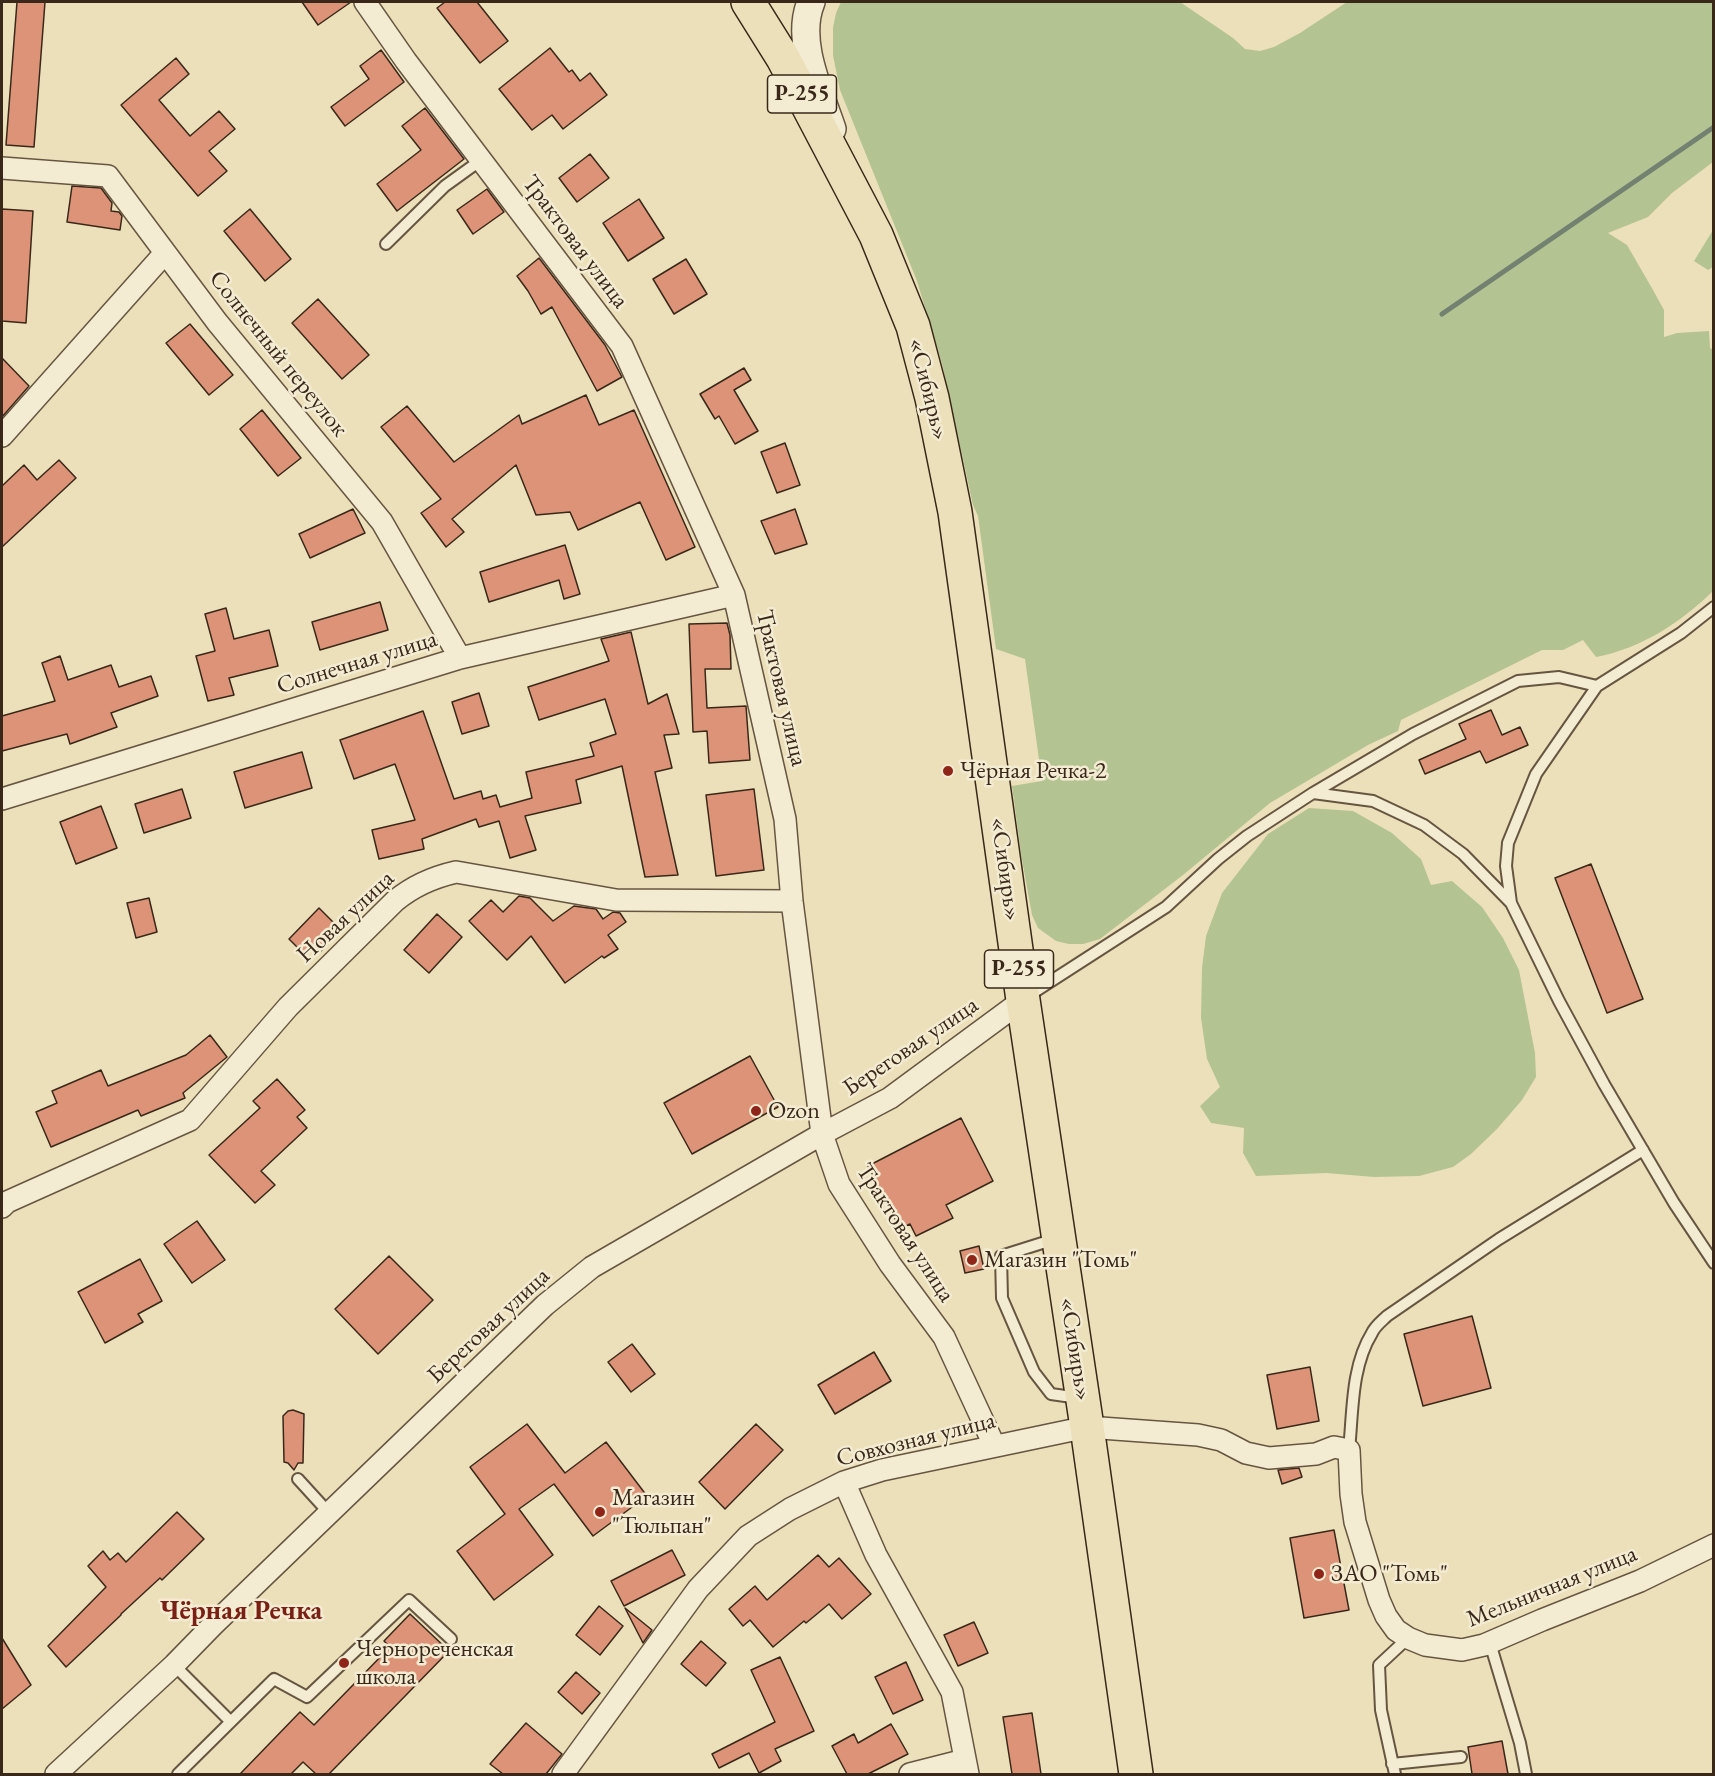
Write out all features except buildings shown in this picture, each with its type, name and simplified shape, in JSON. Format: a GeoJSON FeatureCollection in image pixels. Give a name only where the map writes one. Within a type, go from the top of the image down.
{"type":"FeatureCollection","features":[{"type":"Feature","properties":{"kind":"highway","name":"«Сибирь»"},"geometry":{"type":"LineString","coordinates":[[757,5],[876,235],[913,326],[932,398],[955,512],[1023,1000],[1085,1412],[1136,1774]]}},
{"type":"Feature","properties":{"kind":"street","name":"Трактовая улица"},"geometry":{"type":"LineString","coordinates":[[365,2],[406,61],[622,346],[734,595],[785,819],[792,901],[822,1134],[838,1184],[890,1264],[944,1337],[994,1445]]}},
{"type":"Feature","properties":{"kind":"street"},"geometry":{"type":"LineString","coordinates":[[811,2],[805,36],[808,54],[848,178]]}},
{"type":"Feature","properties":{"kind":"street","name":"Солнечный переулок"},"geometry":{"type":"LineString","coordinates":[[2,168],[108,176],[217,322],[382,522],[460,658]]}},
{"type":"Feature","properties":{"kind":"street"},"geometry":{"type":"LineString","coordinates":[[2,436],[165,253]]}},
{"type":"Feature","properties":{"kind":"street","name":"Солнечная улица"},"geometry":{"type":"LineString","coordinates":[[2,799],[460,658],[734,595]]}},
{"type":"Feature","properties":{"kind":"street","name":"Новая улица"},"geometry":{"type":"LineString","coordinates":[[4,1204],[190,1120],[288,1007],[395,901],[406,891],[440,876],[456,872],[616,900],[792,901]]}},
{"type":"Feature","properties":{"kind":"street","name":"Береговая улица"},"geometry":{"type":"LineString","coordinates":[[56,1774],[174,1665],[546,1305],[592,1267],[822,1134],[890,1098],[1023,1000]]}},
{"type":"Feature","properties":{"kind":"street"},"geometry":{"type":"LineString","coordinates":[[1085,1412],[1221,1440],[1246,1454],[1269,1458],[1316,1454],[1334,1447],[1349,1450]]}},
{"type":"Feature","properties":{"kind":"street","name":"Совхозная улица"},"geometry":{"type":"LineString","coordinates":[[563,1774],[698,1589],[748,1536],[790,1509],[844,1482],[882,1470],[994,1445],[1085,1412]]}},
{"type":"Feature","properties":{"kind":"street","name":"Мельничная улица"},"geometry":{"type":"LineString","coordinates":[[1349,1450],[1353,1503],[1362,1548],[1378,1600],[1396,1630],[1425,1645],[1461,1650],[1490,1643],[1640,1581],[1713,1545]]}},
{"type":"Feature","properties":{"kind":"street"},"geometry":{"type":"LineString","coordinates":[[844,1482],[876,1555],[952,1692],[967,1767],[910,1774]]}},
{"type":"Feature","properties":{"kind":"lane"},"geometry":{"type":"LineString","coordinates":[[386,244],[445,186],[481,160]]}},
{"type":"Feature","properties":{"kind":"lane"},"geometry":{"type":"LineString","coordinates":[[1511,903],[1506,867],[1508,843],[1536,774],[1597,686],[1681,633],[1713,607]]}},
{"type":"Feature","properties":{"kind":"lane"},"geometry":{"type":"LineString","coordinates":[[1023,1000],[1166,907],[1218,859],[1247,836],[1313,793],[1413,734],[1518,681],[1559,677],[1597,686]]}},
{"type":"Feature","properties":{"kind":"lane"},"geometry":{"type":"LineString","coordinates":[[1313,793],[1373,801],[1424,825],[1463,854],[1511,903],[1581,1042],[1643,1150],[1713,1263]]}},
{"type":"Feature","properties":{"kind":"lane"},"geometry":{"type":"LineString","coordinates":[[1349,1450],[1356,1376],[1363,1350],[1373,1330],[1387,1316],[1499,1239],[1643,1150]]}},
{"type":"Feature","properties":{"kind":"lane"},"geometry":{"type":"LineString","coordinates":[[1058,1238],[1000,1256],[1002,1298],[1034,1372],[1051,1394],[1085,1412]]}},
{"type":"Feature","properties":{"kind":"lane"},"geometry":{"type":"LineString","coordinates":[[298,1479],[329,1513]]}},
{"type":"Feature","properties":{"kind":"lane"},"geometry":{"type":"LineString","coordinates":[[178,1774],[274,1679],[308,1697],[409,1600],[451,1639]]}},
{"type":"Feature","properties":{"kind":"lane"},"geometry":{"type":"LineString","coordinates":[[1408,1638],[1379,1665],[1381,1710],[1394,1769],[1461,1757]]}},
{"type":"Feature","properties":{"kind":"lane"},"geometry":{"type":"LineString","coordinates":[[1490,1643],[1520,1743],[1526,1774]]}},
{"type":"Feature","properties":{"kind":"lane"},"geometry":{"type":"LineString","coordinates":[[174,1665],[230,1722]]}},
{"type":"Feature","properties":{"kind":"green space"},"geometry":{"type":"Polygon","coordinates":[[[841,2],[1180,2],[1233,38],[1245,49],[1260,51],[1274,47],[1300,33],[1347,2],[1713,2],[1713,162],[1672,193],[1648,217],[1608,233],[1627,245],[1664,310],[1664,337],[1677,333],[1709,331],[1710,348],[1714,350],[1713,591],[1674,624],[1645,641],[1596,657],[1583,640],[1563,650],[1542,650],[1401,720],[1398,731],[1368,745],[1270,803],[1183,875],[1100,939],[1083,944],[1056,941],[1038,928],[1032,915],[1012,786],[1042,781],[1025,659],[996,649],[978,516],[973,505],[942,364],[917,281],[840,90],[833,55],[833,28],[841,2]]]}},
{"type":"Feature","properties":{"kind":"green space"},"geometry":{"type":"Polygon","coordinates":[[[1713,230],[1713,267],[1708,270],[1694,261],[1713,230]]]}},
{"type":"Feature","properties":{"kind":"green space"},"geometry":{"type":"Polygon","coordinates":[[[1309,808],[1353,811],[1392,833],[1421,859],[1431,885],[1452,881],[1482,907],[1503,938],[1519,970],[1535,1053],[1536,1077],[1522,1100],[1497,1129],[1471,1154],[1453,1167],[1419,1176],[1374,1177],[1326,1173],[1256,1176],[1243,1153],[1244,1128],[1211,1123],[1200,1106],[1220,1087],[1207,1059],[1201,1018],[1202,968],[1206,936],[1222,893],[1268,834],[1309,808]]]}},
{"type":"Feature","properties":{"kind":"waterway"},"geometry":{"type":"LineString","coordinates":[[1442,314],[1714,127]]}},
{"type":"Feature","properties":{"kind":"place","name":"Чёрная Речка-2"},"geometry":{"type":"Point","coordinates":[948,771]}},
{"type":"Feature","properties":{"kind":"place","name":"Ozon"},"geometry":{"type":"Point","coordinates":[756,1111]}},
{"type":"Feature","properties":{"kind":"place","name":"Магазин \"Томь\""},"geometry":{"type":"Point","coordinates":[972,1260]}},
{"type":"Feature","properties":{"kind":"place","name":"Магазин \"Тюльпан\""},"geometry":{"type":"Point","coordinates":[600,1512]}},
{"type":"Feature","properties":{"kind":"place","name":"ЗАО \"Томь\""},"geometry":{"type":"Point","coordinates":[1319,1574]}},
{"type":"Feature","properties":{"kind":"place","name":"Чернореченская школа"},"geometry":{"type":"Point","coordinates":[344,1663]}},
{"type":"Feature","properties":{"kind":"district","name":"Чёрная Речка"},"geometry":{"type":"Point","coordinates":[241,1612]}}]}
